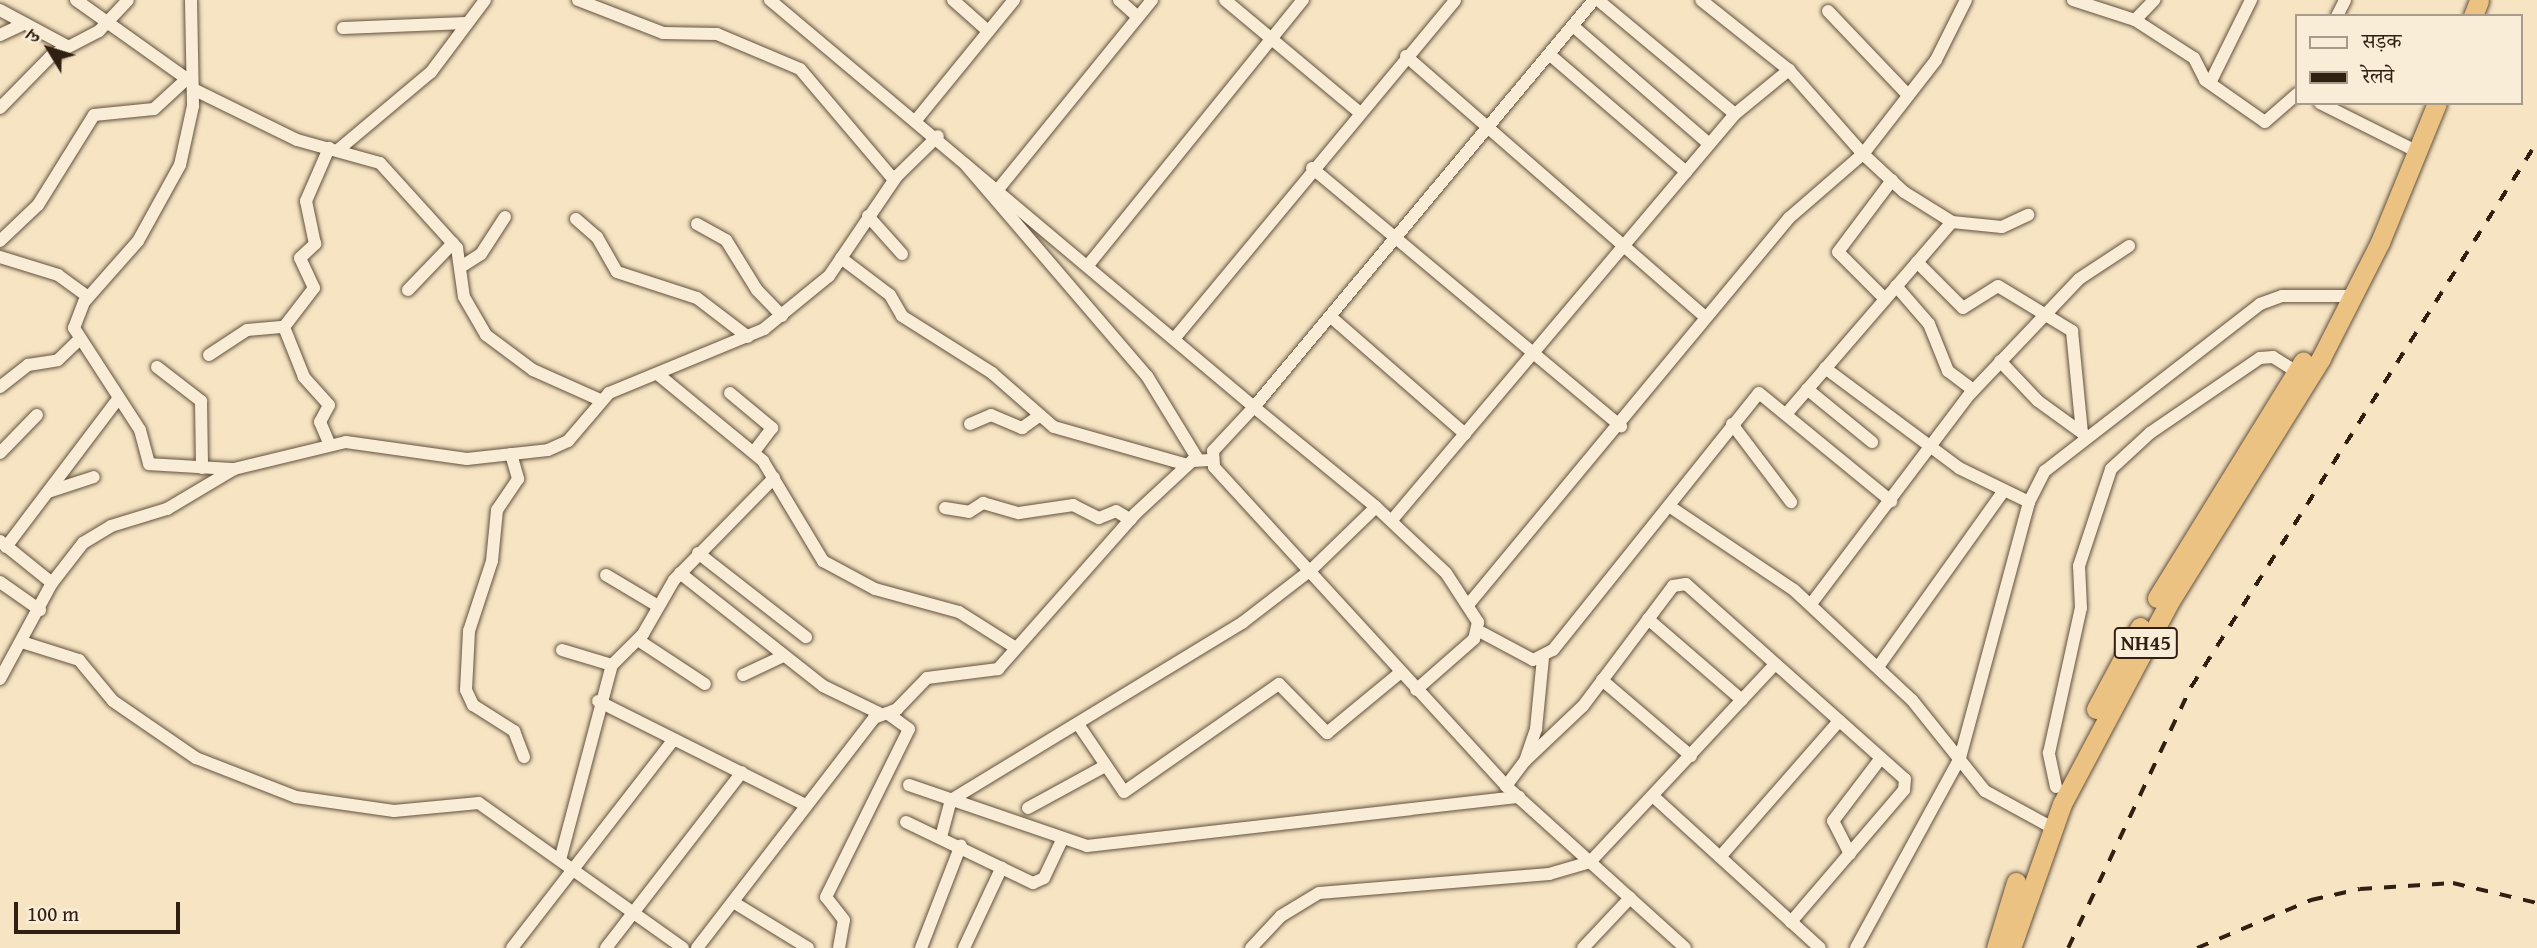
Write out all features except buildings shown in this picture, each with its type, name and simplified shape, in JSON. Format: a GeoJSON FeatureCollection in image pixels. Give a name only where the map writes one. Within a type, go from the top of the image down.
{"type":"FeatureCollection","features":[{"type":"Feature","properties":{"kind":"highway","name":"NH45"},"geometry":{"type":"LineString","coordinates":[[1996,948],[2045,824],[2164,611],[2353,296],[2436,105]]}},
{"type":"Feature","properties":{"kind":"highway","name":"NH45"},"geometry":{"type":"LineString","coordinates":[[2011,948],[2056,788],[2169,577],[2297,372],[2329,338]]}},
{"type":"Feature","properties":{"kind":"street"},"geometry":{"type":"LineString","coordinates":[[76,0],[190,81],[297,140],[333,149],[389,170],[453,243],[464,265],[464,297],[486,334],[533,370],[600,400]]}},
{"type":"Feature","properties":{"kind":"street"},"geometry":{"type":"LineString","coordinates":[[0,108],[65,45],[107,24],[128,0]]}},
{"type":"Feature","properties":{"kind":"street"},"geometry":{"type":"LineString","coordinates":[[191,0],[189,136],[166,197],[138,241],[88,297],[73,320],[79,340],[117,400],[140,430],[149,464],[234,469]]}},
{"type":"Feature","properties":{"kind":"street"},"geometry":{"type":"LineString","coordinates":[[209,355],[247,330],[284,327],[314,288],[300,258],[315,244],[306,201],[333,149],[438,65],[485,0]]}},
{"type":"Feature","properties":{"kind":"street"},"geometry":{"type":"LineString","coordinates":[[578,0],[663,33],[717,34],[800,69],[894,180]]}},
{"type":"Feature","properties":{"kind":"street"},"geometry":{"type":"LineString","coordinates":[[770,0],[1000,187],[1174,340],[1392,520],[1446,573],[1468,605],[1479,631],[1523,657],[1543,658]]}},
{"type":"Feature","properties":{"kind":"street"},"geometry":{"type":"LineString","coordinates":[[953,0],[988,31]]}},
{"type":"Feature","properties":{"kind":"street"},"geometry":{"type":"LineString","coordinates":[[917,119],[1014,0]]}},
{"type":"Feature","properties":{"kind":"street"},"geometry":{"type":"LineString","coordinates":[[1119,0],[1138,17]]}},
{"type":"Feature","properties":{"kind":"street"},"geometry":{"type":"LineString","coordinates":[[1000,187],[1152,0]]}},
{"type":"Feature","properties":{"kind":"street"},"geometry":{"type":"LineString","coordinates":[[1225,0],[1359,112]]}},
{"type":"Feature","properties":{"kind":"street"},"geometry":{"type":"LineString","coordinates":[[1089,264],[1303,0]]}},
{"type":"Feature","properties":{"kind":"street"},"geometry":{"type":"LineString","coordinates":[[1174,340],[1312,168],[1455,0]]}},
{"type":"Feature","properties":{"kind":"street"},"geometry":{"type":"LineString","coordinates":[[698,948],[806,805],[884,713],[927,678],[989,673],[1016,648],[1131,520],[1254,407],[1596,0],[1735,114]]}},
{"type":"Feature","properties":{"kind":"street"},"geometry":{"type":"LineString","coordinates":[[1701,0],[1789,70],[1863,154],[1892,180],[1952,222],[2001,227],[2028,215]]}},
{"type":"Feature","properties":{"kind":"street"},"geometry":{"type":"LineString","coordinates":[[2073,0],[2135,20],[2194,58],[2210,83],[2265,122],[2296,95]]}},
{"type":"Feature","properties":{"kind":"street"},"geometry":{"type":"LineString","coordinates":[[2135,20],[2154,0]]}},
{"type":"Feature","properties":{"kind":"street"},"geometry":{"type":"LineString","coordinates":[[2210,83],[2251,0]]}},
{"type":"Feature","properties":{"kind":"street"},"geometry":{"type":"LineString","coordinates":[[1468,605],[1621,426],[1705,317],[1789,218],[1863,154],[1936,60],[1963,4]]}},
{"type":"Feature","properties":{"kind":"street"},"geometry":{"type":"LineString","coordinates":[[0,10],[21,24],[65,45]]}},
{"type":"Feature","properties":{"kind":"street"},"geometry":{"type":"LineString","coordinates":[[1828,11],[1908,95]]}},
{"type":"Feature","properties":{"kind":"street"},"geometry":{"type":"LineString","coordinates":[[343,28],[466,23]]}},
{"type":"Feature","properties":{"kind":"street"},"geometry":{"type":"LineString","coordinates":[[0,35],[21,24]]}},
{"type":"Feature","properties":{"kind":"street"},"geometry":{"type":"LineString","coordinates":[[1573,26],[1709,144]]}},
{"type":"Feature","properties":{"kind":"street"},"geometry":{"type":"LineString","coordinates":[[1549,54],[1686,172]]}},
{"type":"Feature","properties":{"kind":"street"},"geometry":{"type":"LineString","coordinates":[[1406,56],[1485,130],[1705,317]]}},
{"type":"Feature","properties":{"kind":"street"},"geometry":{"type":"LineString","coordinates":[[1392,520],[1735,114],[1789,70]]}},
{"type":"Feature","properties":{"kind":"street"},"geometry":{"type":"LineString","coordinates":[[0,241],[38,205],[94,115],[154,109],[190,81]]}},
{"type":"Feature","properties":{"kind":"street"},"geometry":{"type":"LineString","coordinates":[[2324,105],[2418,152]]}},
{"type":"Feature","properties":{"kind":"street"},"geometry":{"type":"LineString","coordinates":[[0,679],[25,643],[52,583],[97,533],[167,509],[234,469],[329,443],[467,459],[559,446],[600,400],[748,337],[782,316],[841,258],[894,180],[937,136]]}},
{"type":"Feature","properties":{"kind":"street"},"geometry":{"type":"LineString","coordinates":[[958,153],[1147,376],[1198,461],[1312,569],[1416,690],[1506,786],[1685,948]]}},
{"type":"Feature","properties":{"kind":"street"},"geometry":{"type":"LineString","coordinates":[[1312,168],[1621,426]]}},
{"type":"Feature","properties":{"kind":"street"},"geometry":{"type":"LineString","coordinates":[[1885,299],[1838,252],[1892,180]]}},
{"type":"Feature","properties":{"kind":"street"},"geometry":{"type":"LineString","coordinates":[[464,265],[481,254],[505,216]]}},
{"type":"Feature","properties":{"kind":"street"},"geometry":{"type":"LineString","coordinates":[[869,216],[902,254]]}},
{"type":"Feature","properties":{"kind":"street"},"geometry":{"type":"LineString","coordinates":[[576,219],[597,237],[617,272],[697,298],[748,337]]}},
{"type":"Feature","properties":{"kind":"street"},"geometry":{"type":"LineString","coordinates":[[1787,413],[1952,222]]}},
{"type":"Feature","properties":{"kind":"street"},"geometry":{"type":"LineString","coordinates":[[697,225],[726,240],[757,290],[782,316]]}},
{"type":"Feature","properties":{"kind":"street"},"geometry":{"type":"LineString","coordinates":[[408,290],[453,243]]}},
{"type":"Feature","properties":{"kind":"street"},"geometry":{"type":"LineString","coordinates":[[1811,604],[1973,390],[2047,316],[2079,279],[2129,246]]}},
{"type":"Feature","properties":{"kind":"street"},"geometry":{"type":"LineString","coordinates":[[0,257],[58,275],[88,297]]}},
{"type":"Feature","properties":{"kind":"street"},"geometry":{"type":"LineString","coordinates":[[841,258],[890,295],[902,316],[981,365],[1039,416],[1064,432],[1198,461]]}},
{"type":"Feature","properties":{"kind":"street"},"geometry":{"type":"LineString","coordinates":[[1917,262],[1963,308],[1998,286],[2075,335],[2085,435]]}},
{"type":"Feature","properties":{"kind":"street"},"geometry":{"type":"LineString","coordinates":[[1896,286],[1929,324],[1948,371],[1973,390]]}},
{"type":"Feature","properties":{"kind":"street"},"geometry":{"type":"LineString","coordinates":[[1856,948],[1960,758],[2029,502],[2046,471],[2085,435],[2266,301],[2353,296]]}},
{"type":"Feature","properties":{"kind":"street"},"geometry":{"type":"LineString","coordinates":[[1331,317],[1465,435]]}},
{"type":"Feature","properties":{"kind":"street"},"geometry":{"type":"LineString","coordinates":[[284,327],[304,377],[329,405],[320,422],[329,443]]}},
{"type":"Feature","properties":{"kind":"street"},"geometry":{"type":"LineString","coordinates":[[0,387],[28,365],[58,360],[79,340]]}},
{"type":"Feature","properties":{"kind":"street"},"geometry":{"type":"LineString","coordinates":[[2056,788],[2049,753],[2081,608],[2081,558],[2106,478],[2150,433],[2260,358],[2273,357],[2297,372]]}},
{"type":"Feature","properties":{"kind":"street"},"geometry":{"type":"LineString","coordinates":[[2000,361],[2038,401],[2085,435]]}},
{"type":"Feature","properties":{"kind":"street"},"geometry":{"type":"LineString","coordinates":[[157,367],[201,401],[202,468]]}},
{"type":"Feature","properties":{"kind":"street"},"geometry":{"type":"LineString","coordinates":[[1825,368],[2002,493],[2029,502]]}},
{"type":"Feature","properties":{"kind":"street"},"geometry":{"type":"LineString","coordinates":[[660,376],[754,452],[774,478],[830,566],[875,589],[959,612],[1016,648]]}},
{"type":"Feature","properties":{"kind":"street"},"geometry":{"type":"LineString","coordinates":[[1807,389],[1872,442]]}},
{"type":"Feature","properties":{"kind":"street"},"geometry":{"type":"LineString","coordinates":[[730,393],[772,428],[754,452]]}},
{"type":"Feature","properties":{"kind":"street"},"geometry":{"type":"LineString","coordinates":[[1525,761],[1536,729],[1543,658],[1670,506],[1759,393],[1787,413],[1891,501]]}},
{"type":"Feature","properties":{"kind":"street"},"geometry":{"type":"LineString","coordinates":[[52,583],[3,544],[48,492],[117,400]]}},
{"type":"Feature","properties":{"kind":"street"},"geometry":{"type":"LineString","coordinates":[[0,453],[37,415]]}},
{"type":"Feature","properties":{"kind":"street"},"geometry":{"type":"LineString","coordinates":[[970,424],[990,415],[1022,428],[1039,416]]}},
{"type":"Feature","properties":{"kind":"street"},"geometry":{"type":"LineString","coordinates":[[1732,424],[1791,502]]}},
{"type":"Feature","properties":{"kind":"street"},"geometry":{"type":"LineString","coordinates":[[511,454],[518,479],[497,510],[492,561],[469,631],[466,690],[473,705],[517,735],[524,757]]}},
{"type":"Feature","properties":{"kind":"street"},"geometry":{"type":"LineString","coordinates":[[48,492],[93,477]]}},
{"type":"Feature","properties":{"kind":"street"},"geometry":{"type":"LineString","coordinates":[[561,860],[598,701],[611,665],[638,640],[680,573],[774,478]]}},
{"type":"Feature","properties":{"kind":"street"},"geometry":{"type":"LineString","coordinates":[[1878,667],[2002,493]]}},
{"type":"Feature","properties":{"kind":"street"},"geometry":{"type":"LineString","coordinates":[[945,508],[970,512],[983,503],[1019,513],[1073,505],[1099,518],[1116,511],[1131,520]]}},
{"type":"Feature","properties":{"kind":"street"},"geometry":{"type":"LineString","coordinates":[[1670,506],[1811,604],[1878,667],[1960,758],[1985,791],[2045,824]]}},
{"type":"Feature","properties":{"kind":"street"},"geometry":{"type":"LineString","coordinates":[[941,837],[951,800],[1242,624],[1312,569],[1376,507]]}},
{"type":"Feature","properties":{"kind":"street"},"geometry":{"type":"LineString","coordinates":[[698,553],[806,637]]}},
{"type":"Feature","properties":{"kind":"street"},"geometry":{"type":"LineString","coordinates":[[680,573],[781,657],[823,686],[884,713],[909,729],[826,897],[844,920],[839,948]]}},
{"type":"Feature","properties":{"kind":"street"},"geometry":{"type":"LineString","coordinates":[[606,575],[658,606]]}},
{"type":"Feature","properties":{"kind":"street"},"geometry":{"type":"LineString","coordinates":[[0,582],[40,610]]}},
{"type":"Feature","properties":{"kind":"street"},"geometry":{"type":"LineString","coordinates":[[1506,786],[1525,761],[1602,680],[1680,582],[1881,758],[1906,785],[1791,922]]}},
{"type":"Feature","properties":{"kind":"street"},"geometry":{"type":"LineString","coordinates":[[1648,619],[1742,700]]}},
{"type":"Feature","properties":{"kind":"street"},"geometry":{"type":"LineString","coordinates":[[1416,690],[1479,631]]}},
{"type":"Feature","properties":{"kind":"street"},"geometry":{"type":"LineString","coordinates":[[638,640],[705,684]]}},
{"type":"Feature","properties":{"kind":"street"},"geometry":{"type":"LineString","coordinates":[[25,643],[79,660],[113,701],[195,758],[296,797],[394,811],[479,803],[683,948]]}},
{"type":"Feature","properties":{"kind":"street"},"geometry":{"type":"LineString","coordinates":[[562,650],[611,665]]}},
{"type":"Feature","properties":{"kind":"street"},"geometry":{"type":"LineString","coordinates":[[743,674],[781,657]]}},
{"type":"Feature","properties":{"kind":"street"},"geometry":{"type":"LineString","coordinates":[[1251,948],[1281,916],[1319,893],[1549,874],[1590,862],[1654,797],[1775,664]]}},
{"type":"Feature","properties":{"kind":"street"},"geometry":{"type":"LineString","coordinates":[[1078,724],[1105,766],[1129,792],[1279,684],[1322,730],[1331,732],[1401,672]]}},
{"type":"Feature","properties":{"kind":"street"},"geometry":{"type":"LineString","coordinates":[[1602,680],[1691,756]]}},
{"type":"Feature","properties":{"kind":"street"},"geometry":{"type":"LineString","coordinates":[[598,701],[806,805]]}},
{"type":"Feature","properties":{"kind":"street"},"geometry":{"type":"LineString","coordinates":[[1720,858],[1839,721]]}},
{"type":"Feature","properties":{"kind":"street"},"geometry":{"type":"LineString","coordinates":[[512,948],[674,739]]}},
{"type":"Feature","properties":{"kind":"street"},"geometry":{"type":"LineString","coordinates":[[1850,854],[1833,821],[1881,758]]}},
{"type":"Feature","properties":{"kind":"street"},"geometry":{"type":"LineString","coordinates":[[1028,808],[1105,766]]}},
{"type":"Feature","properties":{"kind":"street"},"geometry":{"type":"LineString","coordinates":[[606,948],[742,772]]}},
{"type":"Feature","properties":{"kind":"street"},"geometry":{"type":"LineString","coordinates":[[909,785],[1062,840],[1087,846],[1519,797]]}},
{"type":"Feature","properties":{"kind":"street"},"geometry":{"type":"LineString","coordinates":[[1654,797],[1820,948]]}},
{"type":"Feature","properties":{"kind":"street"},"geometry":{"type":"LineString","coordinates":[[906,822],[1040,882],[1062,840]]}},
{"type":"Feature","properties":{"kind":"street"},"geometry":{"type":"LineString","coordinates":[[921,948],[961,845]]}},
{"type":"Feature","properties":{"kind":"street"},"geometry":{"type":"LineString","coordinates":[[964,948],[1002,867]]}},
{"type":"Feature","properties":{"kind":"street"},"geometry":{"type":"LineString","coordinates":[[1583,948],[1630,898]]}},
{"type":"Feature","properties":{"kind":"street"},"geometry":{"type":"LineString","coordinates":[[733,902],[808,948]]}},
{"type":"Feature","properties":{"kind":"railway"},"geometry":{"type":"LineString","coordinates":[[2068,948],[2191,687],[2537,142]]}},
{"type":"Feature","properties":{"kind":"railway"},"geometry":{"type":"LineString","coordinates":[[2197,948],[2311,900],[2360,889],[2453,883],[2537,903]]}}]}
